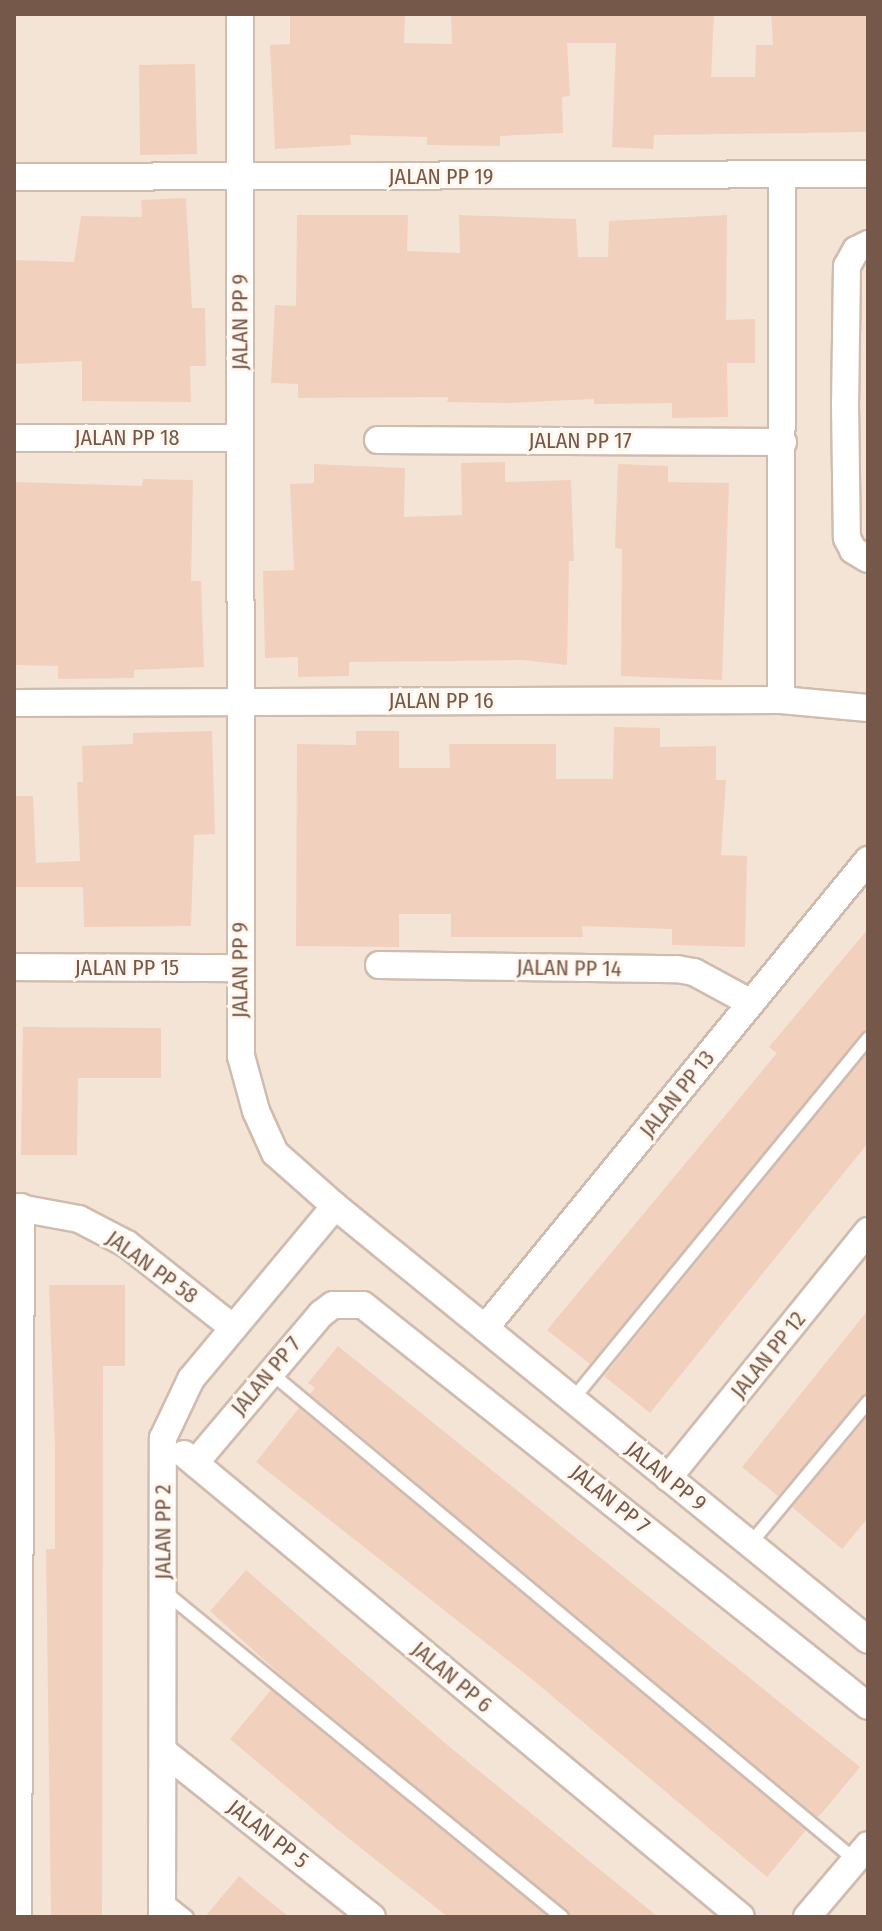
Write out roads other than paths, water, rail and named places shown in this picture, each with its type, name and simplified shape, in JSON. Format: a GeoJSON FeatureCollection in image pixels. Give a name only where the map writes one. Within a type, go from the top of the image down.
{"type":"FeatureCollection","features":[{"type":"Feature","properties":{"kind":"street","name":"JALAN PP 9"},"geometry":{"type":"LineString","coordinates":[[240,14],[241,1056],[256,1111],[275,1153],[335,1206],[750,1544],[863,1625]]}},
{"type":"Feature","properties":{"kind":"street","name":"JALAN PP 19"},"geometry":{"type":"LineString","coordinates":[[14,177],[240,179],[868,174]]}},
{"type":"Feature","properties":{"kind":"street"},"geometry":{"type":"LineString","coordinates":[[781,700],[782,175]]}},
{"type":"Feature","properties":{"kind":"street"},"geometry":{"type":"LineString","coordinates":[[868,244],[856,250],[847,266],[856,403],[847,538],[853,550],[868,559]]}},
{"type":"Feature","properties":{"kind":"street","name":"JALAN PP 18"},"geometry":{"type":"LineString","coordinates":[[14,438],[240,438]]}},
{"type":"Feature","properties":{"kind":"street","name":"JALAN PP 17"},"geometry":{"type":"LineString","coordinates":[[378,440],[783,442]]}},
{"type":"Feature","properties":{"kind":"street","name":"JALAN PP 16"},"geometry":{"type":"LineString","coordinates":[[14,703],[781,700],[868,708]]}},
{"type":"Feature","properties":{"kind":"street","name":"JALAN PP 13"},"geometry":{"type":"LineString","coordinates":[[485,1328],[868,860]]}},
{"type":"Feature","properties":{"kind":"street","name":"JALAN PP 14"},"geometry":{"type":"LineString","coordinates":[[379,965],[677,969],[694,972],[751,1003]]}},
{"type":"Feature","properties":{"kind":"street","name":"JALAN PP 15"},"geometry":{"type":"LineString","coordinates":[[14,967],[240,968]]}},
{"type":"Feature","properties":{"kind":"street","name":"JALAN PP 2"},"geometry":{"type":"LineString","coordinates":[[162,1907],[163,1438],[173,1407],[231,1326],[335,1206]]}},
{"type":"Feature","properties":{"kind":"street"},"geometry":{"type":"LineString","coordinates":[[18,1207],[18,1917]]}},
{"type":"Feature","properties":{"kind":"street","name":"JALAN PP 58"},"geometry":{"type":"LineString","coordinates":[[18,1207],[79,1219],[127,1244],[231,1326]]}},
{"type":"Feature","properties":{"kind":"street","name":"JALAN PP 12"},"geometry":{"type":"LineString","coordinates":[[668,1478],[868,1231]]}},
{"type":"Feature","properties":{"kind":"street","name":"JALAN PP 7"},"geometry":{"type":"LineString","coordinates":[[195,1463],[268,1371],[321,1314],[346,1302],[375,1311],[868,1706]]}},
{"type":"Feature","properties":{"kind":"street","name":"JALAN PP 6"},"geometry":{"type":"LineString","coordinates":[[163,1438],[741,1917]]}},
{"type":"Feature","properties":{"kind":"street","name":"JALAN PP 5"},"geometry":{"type":"LineString","coordinates":[[163,1751],[372,1917]]}},
{"type":"Feature","properties":{"kind":"street"},"geometry":{"type":"LineString","coordinates":[[807,1917],[862,1852]]}},
{"type":"Feature","properties":{"kind":"lane"},"geometry":{"type":"LineString","coordinates":[[573,1399],[868,1038]]}},
{"type":"Feature","properties":{"kind":"lane"},"geometry":{"type":"LineString","coordinates":[[268,1371],[862,1852]]}},
{"type":"Feature","properties":{"kind":"lane"},"geometry":{"type":"LineString","coordinates":[[750,1544],[868,1402]]}},
{"type":"Feature","properties":{"kind":"lane"},"geometry":{"type":"LineString","coordinates":[[162,1590],[562,1917]]}},
{"type":"Feature","properties":{"kind":"lane"},"geometry":{"type":"LineString","coordinates":[[162,1907],[187,1917]]}}]}
